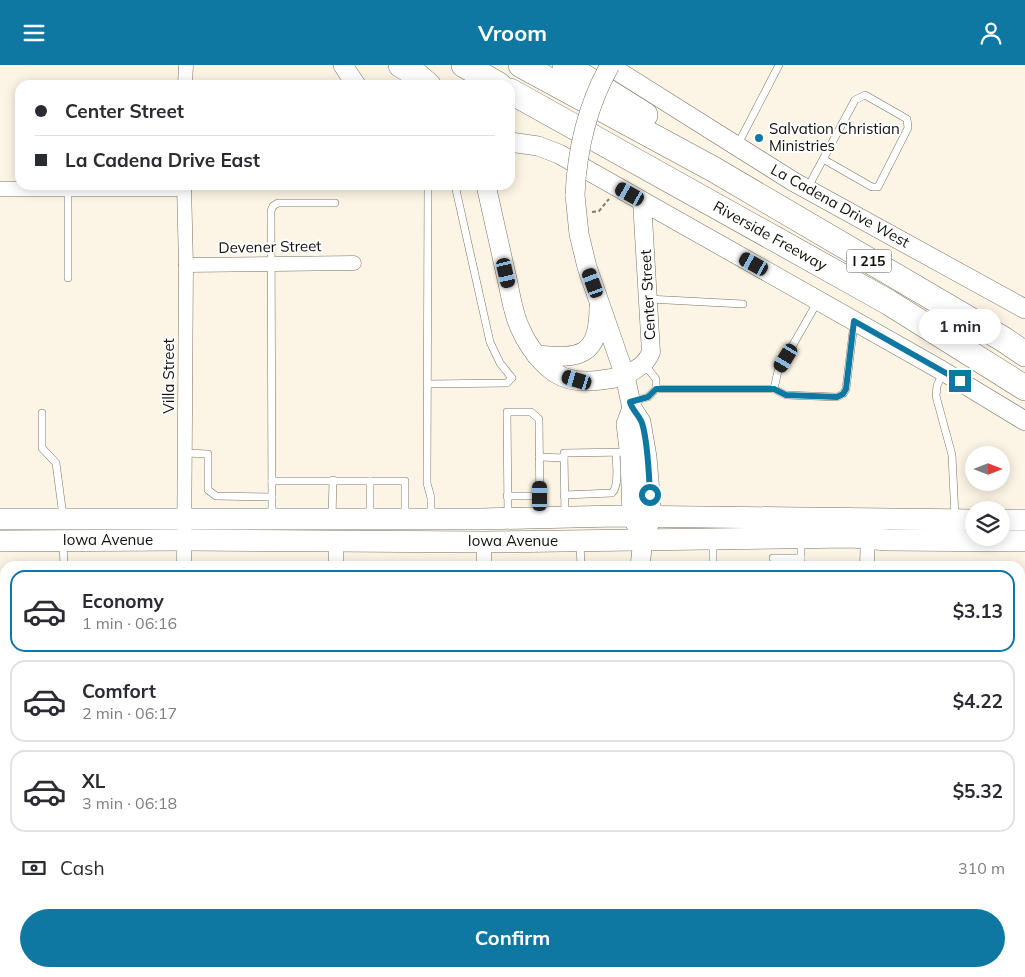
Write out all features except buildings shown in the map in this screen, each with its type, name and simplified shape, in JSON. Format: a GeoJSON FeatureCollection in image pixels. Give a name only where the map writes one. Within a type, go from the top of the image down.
{"type":"FeatureCollection","features":[{"type":"Feature","properties":{"kind":"highway"},"geometry":{"type":"LineString","coordinates":[[391,65],[405,80]]}},
{"type":"Feature","properties":{"kind":"highway"},"geometry":{"type":"LineString","coordinates":[[401,65],[422,80]]}},
{"type":"Feature","properties":{"kind":"highway"},"geometry":{"type":"LineString","coordinates":[[464,65],[490,80]]}},
{"type":"Feature","properties":{"kind":"highway","name":"Riverside Freeway"},"geometry":{"type":"LineString","coordinates":[[521,65],[713,169],[1003,339],[1025,354]]}},
{"type":"Feature","properties":{"kind":"highway"},"geometry":{"type":"LineString","coordinates":[[565,65],[670,130],[713,169]]}},
{"type":"Feature","properties":{"kind":"highway","name":"Riverside Freeway"},"geometry":{"type":"LineString","coordinates":[[515,94],[888,302],[1025,388]]}},
{"type":"Feature","properties":{"kind":"main road"},"geometry":{"type":"LineString","coordinates":[[342,65],[352,80]]}},
{"type":"Feature","properties":{"kind":"main road"},"geometry":{"type":"LineString","coordinates":[[609,65],[588,113],[580,146],[575,195],[579,234],[587,267],[625,376],[631,405],[642,422],[647,457],[641,561]]}},
{"type":"Feature","properties":{"kind":"main road","name":"La Cadena Drive West"},"geometry":{"type":"LineString","coordinates":[[609,65],[737,147],[807,189],[1024,305]]}},
{"type":"Feature","properties":{"kind":"main road"},"geometry":{"type":"LineString","coordinates":[[515,146],[538,146],[559,154],[944,371],[1025,421]]}},
{"type":"Feature","properties":{"kind":"main road"},"geometry":{"type":"LineString","coordinates":[[487,190],[515,315],[527,343],[536,355],[558,375],[577,380],[598,381],[625,376]]}},
{"type":"Feature","properties":{"kind":"main road"},"geometry":{"type":"LineString","coordinates":[[536,355],[565,357],[584,352],[591,345],[596,335],[599,321],[599,300]]}},
{"type":"Feature","properties":{"kind":"main road"},"geometry":{"type":"LineString","coordinates":[[631,405],[626,424],[623,452],[642,516]]}},
{"type":"Feature","properties":{"kind":"main road","name":"Iowa Avenue"},"geometry":{"type":"LineString","coordinates":[[0,519],[184,518],[272,507],[332,518],[508,518],[540,507],[565,517],[642,516],[868,528],[964,520]]}},
{"type":"Feature","properties":{"kind":"main road"},"geometry":{"type":"LineString","coordinates":[[1010,520],[1025,520]]}},
{"type":"Feature","properties":{"kind":"main road","name":"Iowa Avenue"},"geometry":{"type":"LineString","coordinates":[[0,541],[484,542],[713,539],[801,548],[868,528],[887,540],[1025,541]]}},
{"type":"Feature","properties":{"kind":"street"},"geometry":{"type":"LineString","coordinates":[[185,80],[186,65]]}},
{"type":"Feature","properties":{"kind":"street"},"geometry":{"type":"LineString","coordinates":[[0,189],[15,189]]}},
{"type":"Feature","properties":{"kind":"street","name":"Villa Street"},"geometry":{"type":"LineString","coordinates":[[184,190],[186,265],[184,561]]}},
{"type":"Feature","properties":{"kind":"street","name":"Center Street"},"geometry":{"type":"LineString","coordinates":[[642,201],[651,352],[644,364]]}},
{"type":"Feature","properties":{"kind":"street","name":"Devener Street"},"geometry":{"type":"LineString","coordinates":[[186,265],[354,263]]}},
{"type":"Feature","properties":{"kind":"street"},"geometry":{"type":"LineString","coordinates":[[625,376],[644,364]]}},
{"type":"Feature","properties":{"kind":"street"},"geometry":{"type":"LineString","coordinates":[[867,561],[868,528]]}},
{"type":"Feature","properties":{"kind":"street"},"geometry":{"type":"LineString","coordinates":[[336,541],[336,561]]}},
{"type":"Feature","properties":{"kind":"street"},"geometry":{"type":"LineString","coordinates":[[484,542],[484,561]]}},
{"type":"Feature","properties":{"kind":"lane"},"geometry":{"type":"LineString","coordinates":[[737,147],[779,65]]}},
{"type":"Feature","properties":{"kind":"lane"},"geometry":{"type":"LineString","coordinates":[[807,189],[823,159],[855,100],[865,95],[907,119],[908,128],[878,187],[872,187],[823,159]]}},
{"type":"Feature","properties":{"kind":"lane"},"geometry":{"type":"LineString","coordinates":[[68,190],[68,278]]}},
{"type":"Feature","properties":{"kind":"lane"},"geometry":{"type":"LineString","coordinates":[[428,190],[427,483],[431,498],[431,518]]}},
{"type":"Feature","properties":{"kind":"lane"},"geometry":{"type":"LineString","coordinates":[[428,384],[507,383],[512,378],[500,363],[490,342],[456,190]]}},
{"type":"Feature","properties":{"kind":"lane"},"geometry":{"type":"LineString","coordinates":[[185,453],[208,454],[208,490],[216,496],[272,507],[271,211],[273,206],[281,203],[335,203]]}},
{"type":"Feature","properties":{"kind":"lane"},"geometry":{"type":"LineString","coordinates":[[648,299],[743,303]]}},
{"type":"Feature","properties":{"kind":"lane"},"geometry":{"type":"LineString","coordinates":[[774,389],[778,371],[818,300]]}},
{"type":"Feature","properties":{"kind":"lane"},"geometry":{"type":"LineString","coordinates":[[631,405],[648,397],[656,389],[774,389],[786,395],[837,397],[843,394],[846,389],[854,321]]}},
{"type":"Feature","properties":{"kind":"lane"},"geometry":{"type":"LineString","coordinates":[[644,364],[656,379],[656,389]]}},
{"type":"Feature","properties":{"kind":"lane"},"geometry":{"type":"LineString","coordinates":[[944,371],[937,386],[936,396],[952,455],[964,520]]}},
{"type":"Feature","properties":{"kind":"lane"},"geometry":{"type":"LineString","coordinates":[[507,496],[540,507],[539,419],[531,412],[507,412],[507,496],[508,518]]}},
{"type":"Feature","properties":{"kind":"lane"},"geometry":{"type":"LineString","coordinates":[[42,413],[42,449],[56,463],[63,519]]}},
{"type":"Feature","properties":{"kind":"lane"},"geometry":{"type":"LineString","coordinates":[[564,495],[612,493],[615,490],[623,452],[564,453],[564,495],[565,517]]}},
{"type":"Feature","properties":{"kind":"lane"},"geometry":{"type":"LineString","coordinates":[[539,457],[564,457]]}},
{"type":"Feature","properties":{"kind":"lane"},"geometry":{"type":"LineString","coordinates":[[272,481],[405,481],[405,518]]}},
{"type":"Feature","properties":{"kind":"lane"},"geometry":{"type":"LineString","coordinates":[[332,481],[332,518]]}},
{"type":"Feature","properties":{"kind":"lane"},"geometry":{"type":"LineString","coordinates":[[370,481],[370,518]]}},
{"type":"Feature","properties":{"kind":"lane"},"geometry":{"type":"LineString","coordinates":[[713,539],[713,561]]}},
{"type":"Feature","properties":{"kind":"lane"},"geometry":{"type":"LineString","coordinates":[[63,541],[64,561]]}},
{"type":"Feature","properties":{"kind":"lane"},"geometry":{"type":"LineString","coordinates":[[580,541],[581,561]]}},
{"type":"Feature","properties":{"kind":"lane"},"geometry":{"type":"LineString","coordinates":[[773,558],[801,548],[801,561]]}},
{"type":"Feature","properties":{"kind":"path"},"geometry":{"type":"LineString","coordinates":[[577,214],[599,211],[606,203]]}},
{"type":"Feature","properties":{"kind":"place","name":"Salvation Christian Ministries"},"geometry":{"type":"Point","coordinates":[759,138]}},
{"type":"Feature","properties":{"kind":"route"},"geometry":{"type":"LineString","coordinates":[[650,495],[642,422],[630,402],[648,397],[656,389],[774,389],[786,395],[837,397],[843,394],[846,389],[854,321],[960,381]]}}]}
